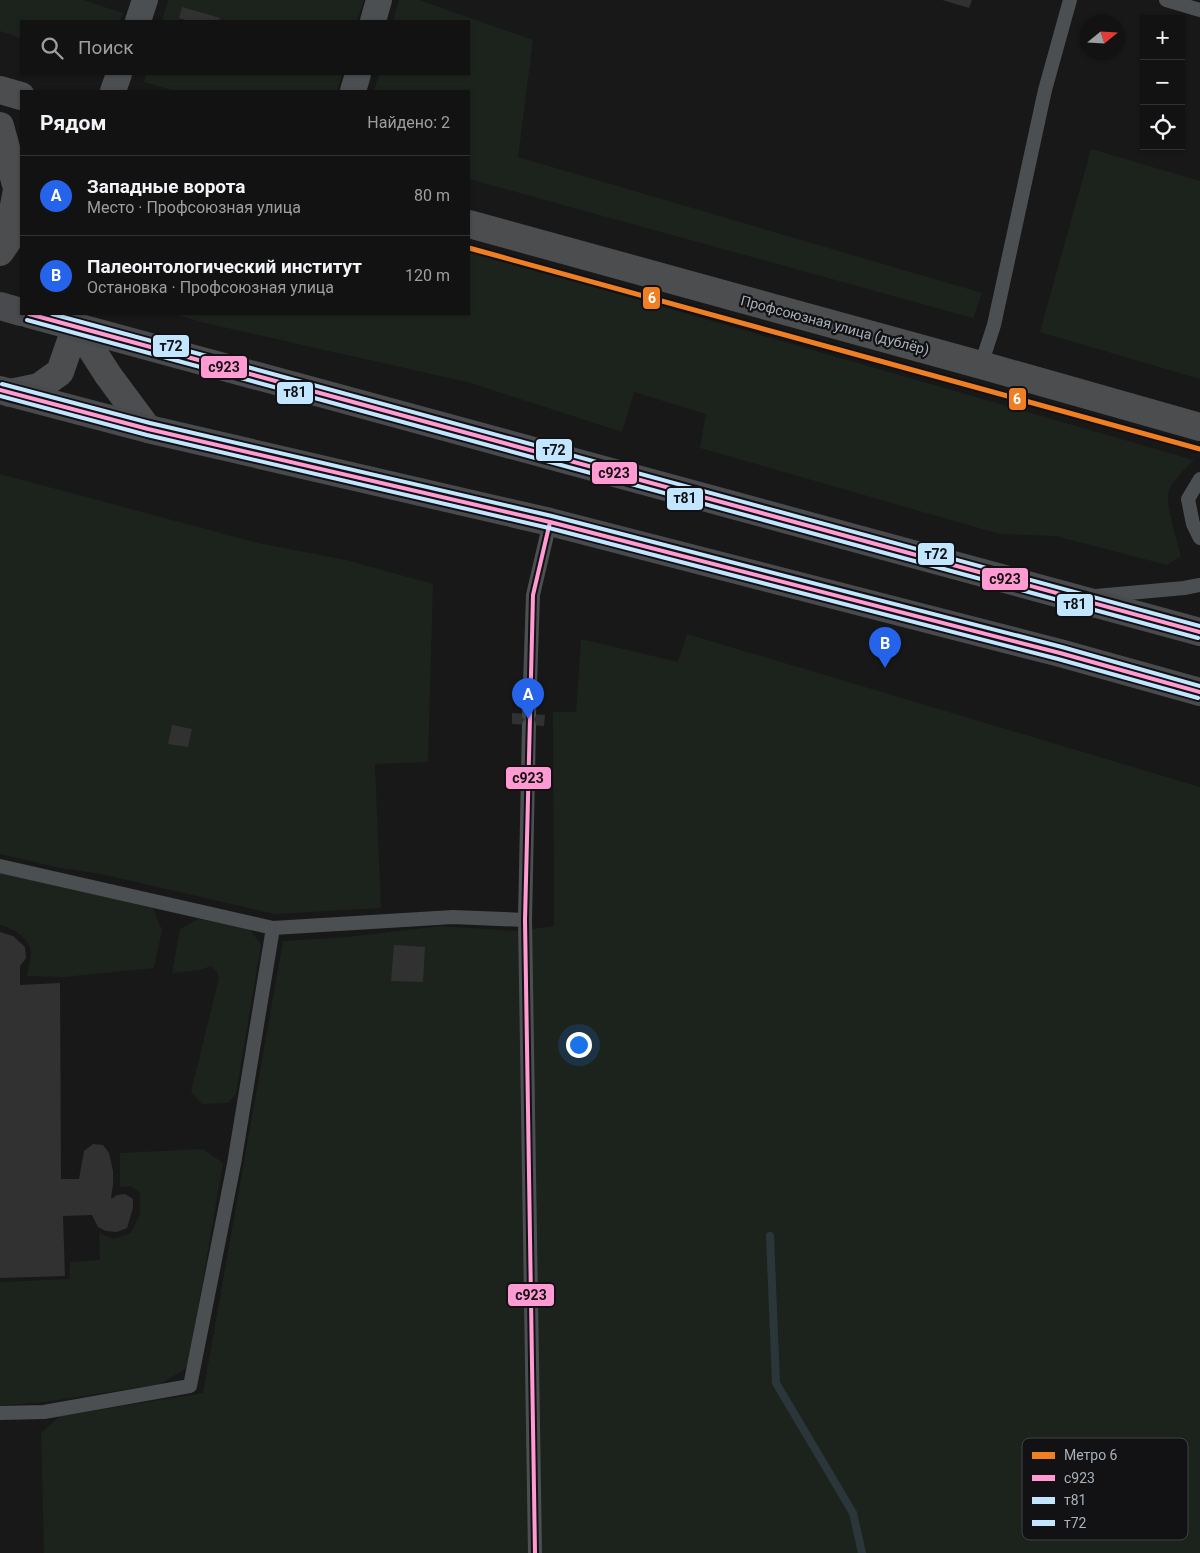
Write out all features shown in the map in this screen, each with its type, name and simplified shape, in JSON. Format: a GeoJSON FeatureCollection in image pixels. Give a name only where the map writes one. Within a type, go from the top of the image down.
{"type":"FeatureCollection","features":[{"type":"Feature","properties":{"kind":"main road"},"geometry":{"type":"LineString","coordinates":[[0,306],[20,312]]}},
{"type":"Feature","properties":{"kind":"main road"},"geometry":{"type":"LineString","coordinates":[[36,315],[73,320],[1200,632]]}},
{"type":"Feature","properties":{"kind":"main road"},"geometry":{"type":"LineString","coordinates":[[5,391],[148,429],[550,522],[1060,653],[1200,692]]}},
{"type":"Feature","properties":{"kind":"street"},"geometry":{"type":"LineString","coordinates":[[138,20],[145,0]]}},
{"type":"Feature","properties":{"kind":"street"},"geometry":{"type":"LineString","coordinates":[[373,20],[379,0]]}},
{"type":"Feature","properties":{"kind":"street"},"geometry":{"type":"LineString","coordinates":[[113,90],[119,75]]}},
{"type":"Feature","properties":{"kind":"street"},"geometry":{"type":"LineString","coordinates":[[353,90],[358,75]]}},
{"type":"Feature","properties":{"kind":"street"},"geometry":{"type":"LineString","coordinates":[[0,90],[20,96]]}},
{"type":"Feature","properties":{"kind":"street"},"geometry":{"type":"LineString","coordinates":[[0,126],[19,197],[7,242],[0,252]]}},
{"type":"Feature","properties":{"kind":"street","name":"Профсоюзная улица (дублёр)"},"geometry":{"type":"LineString","coordinates":[[470,224],[1200,427]]}},
{"type":"Feature","properties":{"kind":"street"},"geometry":{"type":"LineString","coordinates":[[5,391],[39,387],[60,372],[73,320]]}},
{"type":"Feature","properties":{"kind":"street"},"geometry":{"type":"LineString","coordinates":[[73,320],[108,376],[148,429]]}},
{"type":"Feature","properties":{"kind":"lane"},"geometry":{"type":"LineString","coordinates":[[981,365],[994,325],[1045,90],[1070,0]]}},
{"type":"Feature","properties":{"kind":"lane"},"geometry":{"type":"LineString","coordinates":[[1166,0],[1200,10]]}},
{"type":"Feature","properties":{"kind":"lane"},"geometry":{"type":"LineString","coordinates":[[1200,480],[1188,499],[1194,524],[1200,538]]}},
{"type":"Feature","properties":{"kind":"lane"},"geometry":{"type":"LineString","coordinates":[[535,1553],[525,920],[533,595],[550,522]]}},
{"type":"Feature","properties":{"kind":"lane"},"geometry":{"type":"LineString","coordinates":[[1074,598],[1200,585]]}},
{"type":"Feature","properties":{"kind":"lane"},"geometry":{"type":"LineString","coordinates":[[0,866],[273,928],[453,917],[525,920]]}},
{"type":"Feature","properties":{"kind":"lane"},"geometry":{"type":"LineString","coordinates":[[0,1413],[44,1412],[190,1386],[234,1164],[273,928]]}},
{"type":"Feature","properties":{"kind":"shaded area"},"geometry":{"type":"Polygon","coordinates":[[[0,0],[83,0],[123,13],[120,20],[20,20],[20,38],[0,31],[0,0]]]}},
{"type":"Feature","properties":{"kind":"shaded area"},"geometry":{"type":"Polygon","coordinates":[[[168,0],[364,0],[357,20],[162,20],[168,0]]]}},
{"type":"Feature","properties":{"kind":"shaded area"},"geometry":{"type":"Polygon","coordinates":[[[399,0],[419,0],[533,40],[518,157],[982,293],[973,318],[470,179],[470,90],[374,90],[379,75],[470,75],[470,20],[393,20],[399,0]]]}},
{"type":"Feature","properties":{"kind":"shaded area"},"geometry":{"type":"Polygon","coordinates":[[[146,75],[342,75],[337,90],[172,90],[144,82],[146,75]]]}},
{"type":"Feature","properties":{"kind":"shaded area"},"geometry":{"type":"Polygon","coordinates":[[[1091,149],[1200,181],[1200,379],[1040,332],[1091,149]]]}},
{"type":"Feature","properties":{"kind":"shaded area"},"geometry":{"type":"Polygon","coordinates":[[[470,251],[1194,460],[1175,481],[1168,494],[1170,515],[1181,556],[1167,565],[1056,536],[1000,534],[700,448],[706,414],[634,392],[622,432],[471,383],[177,315],[470,315],[470,251]]]}},
{"type":"Feature","properties":{"kind":"shaded area"},"geometry":{"type":"Polygon","coordinates":[[[0,474],[258,543],[346,560],[433,584],[428,762],[375,764],[381,908],[275,914],[101,874],[60,868],[0,854],[0,474]]]}},
{"type":"Feature","properties":{"kind":"shaded area"},"geometry":{"type":"Polygon","coordinates":[[[687,634],[1200,787],[1200,1553],[44,1553],[41,1433],[60,1416],[203,1393],[283,941],[347,937],[441,926],[516,931],[554,926],[553,712],[576,712],[581,639],[678,662],[687,634]]]}},
{"type":"Feature","properties":{"kind":"shaded area"},"geometry":{"type":"Polygon","coordinates":[[[0,873],[153,908],[162,930],[154,968],[64,977],[27,976],[31,955],[30,947],[20,934],[0,925],[0,873]]]}},
{"type":"Feature","properties":{"kind":"shaded area"},"geometry":{"type":"Polygon","coordinates":[[[198,919],[249,928],[261,945],[236,1094],[228,1103],[202,1104],[191,1092],[219,978],[217,971],[211,966],[199,970],[172,973],[180,929],[198,919]]]}},
{"type":"Feature","properties":{"kind":"shaded area"},"geometry":{"type":"Polygon","coordinates":[[[203,1149],[223,1163],[188,1367],[161,1384],[45,1402],[0,1406],[0,1282],[69,1279],[70,1262],[100,1260],[99,1233],[114,1239],[131,1233],[140,1215],[140,1193],[130,1186],[120,1187],[120,1153],[203,1149]]]}},
{"type":"Feature","properties":{"kind":"building"},"geometry":{"type":"Polygon","coordinates":[[[942,0],[972,0],[969,8],[942,0]]]}},
{"type":"Feature","properties":{"kind":"building"},"geometry":{"type":"Polygon","coordinates":[[[182,7],[220,18],[219,20],[186,20],[179,18],[182,7]]]}},
{"type":"Feature","properties":{"kind":"building"},"geometry":{"type":"Polygon","coordinates":[[[512,713],[545,715],[544,726],[512,724],[512,713]]]}},
{"type":"Feature","properties":{"kind":"building"},"geometry":{"type":"Polygon","coordinates":[[[172,725],[192,729],[188,747],[168,744],[172,725]]]}},
{"type":"Feature","properties":{"kind":"building"},"geometry":{"type":"Polygon","coordinates":[[[0,932],[13,936],[25,947],[26,958],[20,966],[20,985],[60,983],[61,1179],[79,1179],[84,1151],[93,1144],[103,1145],[109,1153],[113,1171],[111,1199],[117,1195],[125,1194],[133,1199],[133,1208],[127,1228],[117,1232],[106,1231],[98,1227],[92,1215],[63,1216],[65,1276],[0,1278],[0,932]]]}},
{"type":"Feature","properties":{"kind":"building"},"geometry":{"type":"Polygon","coordinates":[[[394,945],[425,947],[423,982],[391,981],[394,945]]]}},
{"type":"Feature","properties":{"kind":"waterway"},"geometry":{"type":"LineString","coordinates":[[770,1236],[776,1383],[853,1513],[862,1553]]}},
{"type":"Feature","properties":{"kind":"metro line","name":"6"},"geometry":{"type":"LineString","coordinates":[[470,248],[1200,449]]}},
{"type":"Feature","properties":{"kind":"transit line","name":"с923"},"geometry":{"type":"LineString","coordinates":[[33,315],[1200,632]]}},
{"type":"Feature","properties":{"kind":"transit line","name":"т72"},"geometry":{"type":"LineString","coordinates":[[56,315],[1200,626]]}},
{"type":"Feature","properties":{"kind":"transit line","name":"т81"},"geometry":{"type":"LineString","coordinates":[[27,320],[1198,638]]}},
{"type":"Feature","properties":{"kind":"transit line","name":"т72"},"geometry":{"type":"LineString","coordinates":[[2,384],[150,423],[552,516],[1062,647],[1200,686]]}},
{"type":"Feature","properties":{"kind":"transit line","name":"с923"},"geometry":{"type":"LineString","coordinates":[[0,390],[148,429],[550,522],[1060,653],[1200,692]]}},
{"type":"Feature","properties":{"kind":"transit line","name":"т81"},"geometry":{"type":"LineString","coordinates":[[0,396],[147,435],[549,528],[1058,659],[1198,698]]}},
{"type":"Feature","properties":{"kind":"transit line","name":"с923"},"geometry":{"type":"LineString","coordinates":[[535,1553],[525,920],[533,595],[550,522]]}},
{"type":"Feature","properties":{"kind":"place","name":"Палеонтологический институт"},"geometry":{"type":"Point","coordinates":[885,668]}},
{"type":"Feature","properties":{"kind":"place","name":"Западные ворота"},"geometry":{"type":"Point","coordinates":[528,719]}}]}
